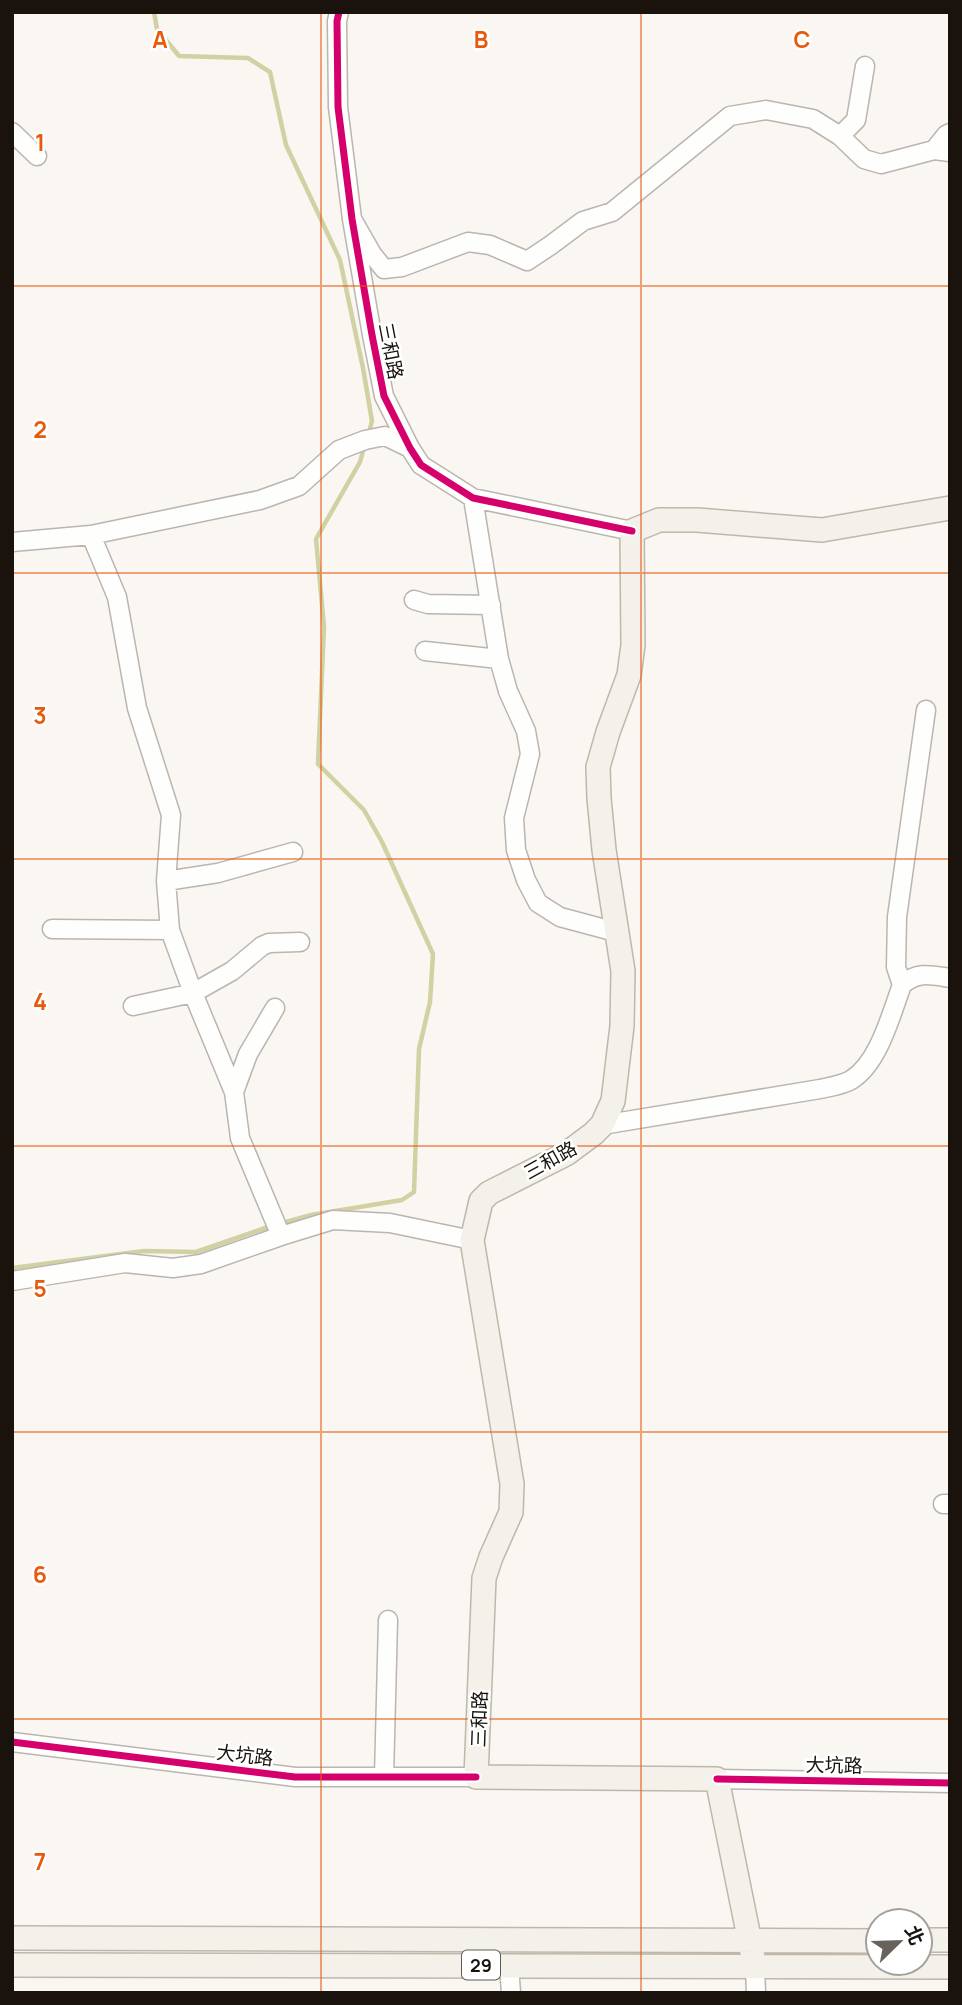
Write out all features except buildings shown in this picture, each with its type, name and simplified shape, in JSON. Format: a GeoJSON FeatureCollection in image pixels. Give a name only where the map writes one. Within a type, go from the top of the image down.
{"type":"FeatureCollection","features":[{"type":"Feature","properties":{"kind":"main road"},"geometry":{"type":"LineString","coordinates":[[632,531],[659,520],[698,520],[822,530],[950,508]]}},
{"type":"Feature","properties":{"kind":"main road","name":"三和路"},"geometry":{"type":"LineString","coordinates":[[476,1777],[484,1578],[511,1512],[512,1484],[472,1240],[477,1212],[489,1193],[566,1154],[593,1134],[601,1125],[613,1101],[622,1026],[623,971],[600,811],[598,767],[629,675],[633,645],[632,531]]}},
{"type":"Feature","properties":{"kind":"main road","name":"大坑路"},"geometry":{"type":"LineString","coordinates":[[476,1777],[717,1779]]}},
{"type":"Feature","properties":{"kind":"main road"},"geometry":{"type":"LineString","coordinates":[[717,1779],[755,1967]]}},
{"type":"Feature","properties":{"kind":"main road","name":"29"},"geometry":{"type":"LineString","coordinates":[[12,1938],[864,1941]]}},
{"type":"Feature","properties":{"kind":"main road","name":"29"},"geometry":{"type":"LineString","coordinates":[[12,1965],[950,1967]]}},
{"type":"Feature","properties":{"kind":"street","name":"三和路"},"geometry":{"type":"LineString","coordinates":[[339,12],[338,107],[352,219],[384,396],[410,448],[421,465],[473,498],[632,531]]}},
{"type":"Feature","properties":{"kind":"street"},"geometry":{"type":"LineString","coordinates":[[840,136],[856,120],[865,66]]}},
{"type":"Feature","properties":{"kind":"street"},"geometry":{"type":"LineString","coordinates":[[352,219],[384,269],[402,267],[468,242],[490,245],[527,261],[583,221],[612,212],[730,116],[766,110],[813,119],[840,136],[864,159],[881,164],[942,151],[946,135],[950,133]]}},
{"type":"Feature","properties":{"kind":"street"},"geometry":{"type":"LineString","coordinates":[[12,132],[37,156]]}},
{"type":"Feature","properties":{"kind":"street"},"geometry":{"type":"LineString","coordinates":[[12,542],[91,535],[260,500],[299,486],[340,450],[365,440],[385,436],[410,448]]}},
{"type":"Feature","properties":{"kind":"street"},"geometry":{"type":"LineString","coordinates":[[473,498],[499,659],[508,691],[530,744],[530,754],[514,818],[516,850],[537,903],[559,917],[616,932]]}},
{"type":"Feature","properties":{"kind":"street"},"geometry":{"type":"LineString","coordinates":[[91,535],[117,597],[136,708],[171,815],[166,881],[170,930],[234,1092],[240,1138],[281,1236]]}},
{"type":"Feature","properties":{"kind":"street"},"geometry":{"type":"LineString","coordinates":[[414,600],[428,604],[491,605]]}},
{"type":"Feature","properties":{"kind":"street"},"geometry":{"type":"LineString","coordinates":[[425,651],[499,659]]}},
{"type":"Feature","properties":{"kind":"street"},"geometry":{"type":"LineString","coordinates":[[902,985],[896,967],[897,917],[926,710]]}},
{"type":"Feature","properties":{"kind":"street"},"geometry":{"type":"LineString","coordinates":[[166,881],[218,873],[293,852]]}},
{"type":"Feature","properties":{"kind":"street"},"geometry":{"type":"LineString","coordinates":[[52,929],[170,930]]}},
{"type":"Feature","properties":{"kind":"street"},"geometry":{"type":"LineString","coordinates":[[133,1006],[193,993],[232,971],[269,943],[300,942]]}},
{"type":"Feature","properties":{"kind":"street"},"geometry":{"type":"LineString","coordinates":[[601,1125],[820,1089],[850,1081],[863,1070],[876,1051],[902,985],[910,978],[923,974],[950,978]]}},
{"type":"Feature","properties":{"kind":"street"},"geometry":{"type":"LineString","coordinates":[[234,1092],[248,1054],[275,1008]]}},
{"type":"Feature","properties":{"kind":"street"},"geometry":{"type":"LineString","coordinates":[[12,1281],[125,1263],[173,1268],[201,1264],[333,1220],[390,1223],[472,1240]]}},
{"type":"Feature","properties":{"kind":"street"},"geometry":{"type":"LineString","coordinates":[[384,1777],[388,1620]]}},
{"type":"Feature","properties":{"kind":"street","name":"大坑路"},"geometry":{"type":"LineString","coordinates":[[12,1742],[295,1777],[476,1777]]}},
{"type":"Feature","properties":{"kind":"street","name":"大坑路"},"geometry":{"type":"LineString","coordinates":[[717,1779],[950,1783]]}},
{"type":"Feature","properties":{"kind":"street"},"geometry":{"type":"LineString","coordinates":[[509,1965],[511,1993]]}},
{"type":"Feature","properties":{"kind":"street"},"geometry":{"type":"LineString","coordinates":[[755,1967],[756,1993]]}},
{"type":"Feature","properties":{"kind":"waterway"},"geometry":{"type":"LineString","coordinates":[[154,12],[157,29],[179,56],[248,58],[270,72],[286,145],[340,260],[372,421],[368,436]]}},
{"type":"Feature","properties":{"kind":"waterway"},"geometry":{"type":"LineString","coordinates":[[279,1224],[311,1215],[402,1200],[414,1192],[419,1049],[430,1002],[433,954],[382,842],[364,810],[318,764],[324,627],[316,539],[360,462],[364,447]]}},
{"type":"Feature","properties":{"kind":"waterway"},"geometry":{"type":"LineString","coordinates":[[12,1268],[144,1251],[196,1252],[271,1226]]}},
{"type":"Feature","properties":{"kind":"cycle path"},"geometry":{"type":"LineString","coordinates":[[339,12],[338,107],[352,219],[384,396],[410,448],[421,465],[473,498],[632,531]]}},
{"type":"Feature","properties":{"kind":"cycle path"},"geometry":{"type":"LineString","coordinates":[[12,1742],[295,1777],[476,1777]]}},
{"type":"Feature","properties":{"kind":"cycle path"},"geometry":{"type":"LineString","coordinates":[[717,1779],[950,1783]]}}]}
